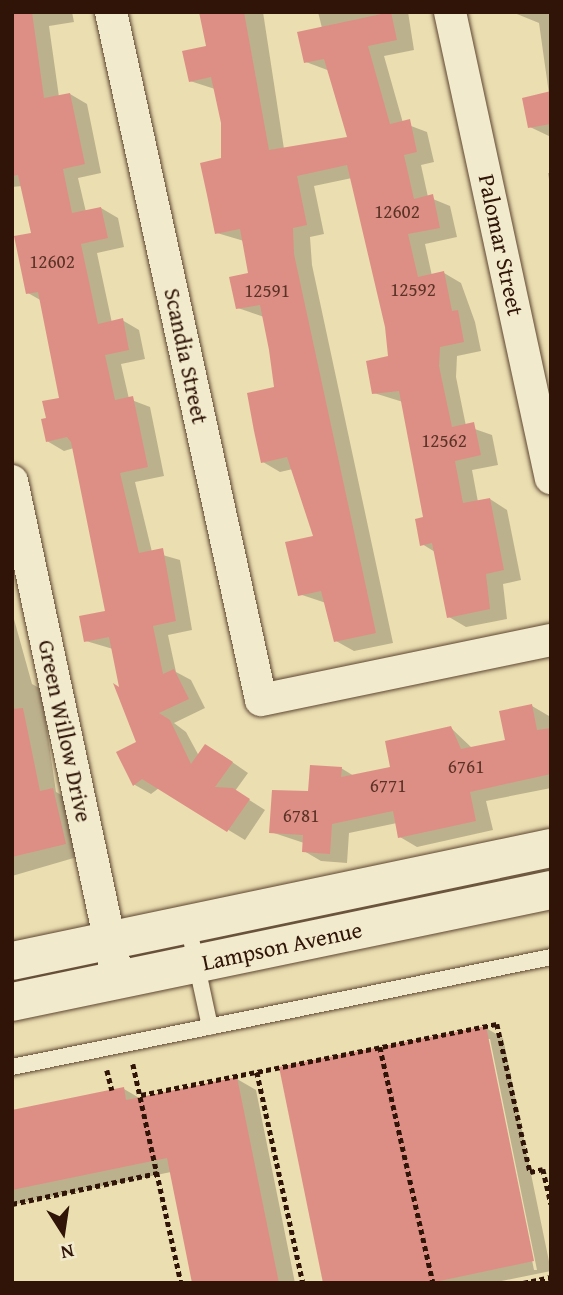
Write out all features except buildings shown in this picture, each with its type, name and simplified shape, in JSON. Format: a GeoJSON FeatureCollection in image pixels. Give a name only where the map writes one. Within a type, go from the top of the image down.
{"type":"FeatureCollection","features":[{"type":"Feature","properties":{"kind":"main road","name":"Lampson Avenue"},"geometry":{"type":"LineString","coordinates":[[12,961],[551,848]]}},
{"type":"Feature","properties":{"kind":"main road","name":"Lampson Avenue"},"geometry":{"type":"LineString","coordinates":[[12,1002],[551,890]]}},
{"type":"Feature","properties":{"kind":"street","name":"Scandia Street"},"geometry":{"type":"LineString","coordinates":[[111,12],[261,700],[551,640]]}},
{"type":"Feature","properties":{"kind":"street","name":"Palomar Street"},"geometry":{"type":"LineString","coordinates":[[450,12],[551,478]]}},
{"type":"Feature","properties":{"kind":"street","name":"Green Willow Drive"},"geometry":{"type":"LineString","coordinates":[[12,481],[118,980]]}},
{"type":"Feature","properties":{"kind":"lane"},"geometry":{"type":"LineString","coordinates":[[188,925],[210,1027]]}},
{"type":"Feature","properties":{"kind":"lane"},"geometry":{"type":"LineString","coordinates":[[12,1067],[551,957]]}},
{"type":"Feature","properties":{"kind":"path"},"geometry":{"type":"LineString","coordinates":[[141,1095],[497,1024],[530,1171],[543,1169],[551,1204]]}},
{"type":"Feature","properties":{"kind":"path"},"geometry":{"type":"LineString","coordinates":[[128,1043],[181,1283]]}},
{"type":"Feature","properties":{"kind":"path"},"geometry":{"type":"LineString","coordinates":[[380,1047],[433,1283]]}},
{"type":"Feature","properties":{"kind":"path"},"geometry":{"type":"LineString","coordinates":[[107,1069],[112,1090]]}},
{"type":"Feature","properties":{"kind":"path"},"geometry":{"type":"LineString","coordinates":[[257,1072],[303,1283]]}},
{"type":"Feature","properties":{"kind":"path"},"geometry":{"type":"LineString","coordinates":[[12,1204],[158,1173]]}},
{"type":"Feature","properties":{"kind":"path"},"geometry":{"type":"LineString","coordinates":[[523,1283],[551,1277]]}}]}
